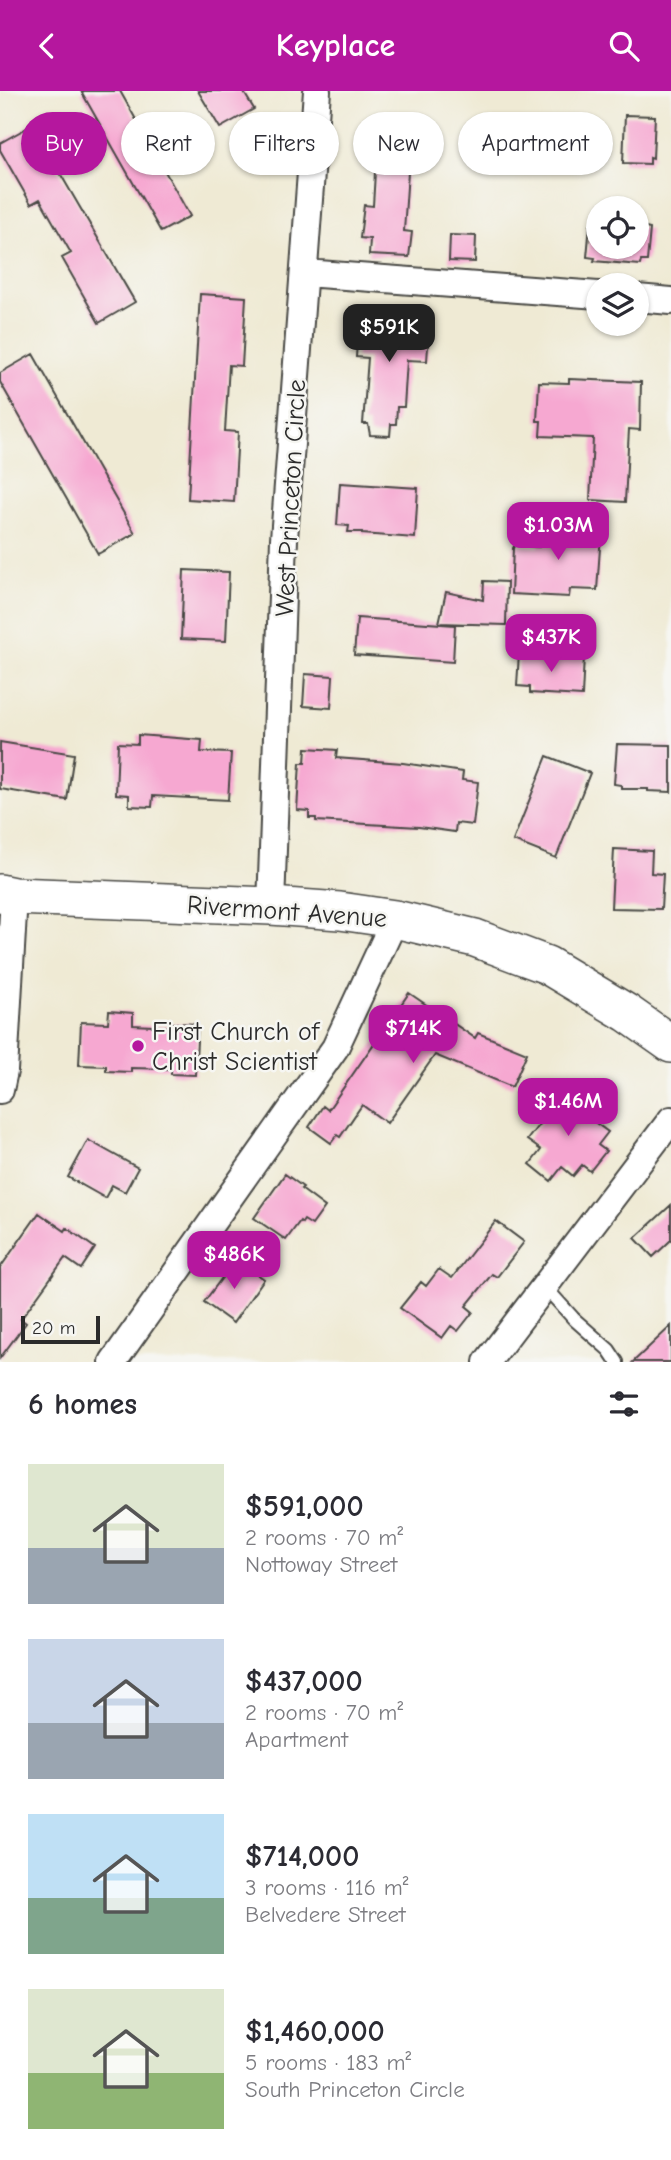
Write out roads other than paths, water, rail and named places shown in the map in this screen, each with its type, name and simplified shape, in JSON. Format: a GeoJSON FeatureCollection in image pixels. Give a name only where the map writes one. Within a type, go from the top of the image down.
{"type":"FeatureCollection","features":[{"type":"Feature","properties":{"kind":"main road","name":"Rivermont Avenue"},"geometry":{"type":"LineString","coordinates":[[7,895],[340,911],[395,919],[475,938],[547,965],[627,1013],[671,1044]]}},
{"type":"Feature","properties":{"kind":"street","name":"West Princeton Circle"},"geometry":{"type":"LineString","coordinates":[[271,907],[284,539],[317,91]]}},
{"type":"Feature","properties":{"kind":"street"},"geometry":{"type":"LineString","coordinates":[[305,273],[586,294]]}},
{"type":"Feature","properties":{"kind":"street"},"geometry":{"type":"LineString","coordinates":[[649,299],[671,301]]}},
{"type":"Feature","properties":{"kind":"street"},"geometry":{"type":"LineString","coordinates":[[0,1090],[4,1071],[7,895]]}},
{"type":"Feature","properties":{"kind":"street"},"geometry":{"type":"LineString","coordinates":[[113,1362],[335,1048],[395,919]]}},
{"type":"Feature","properties":{"kind":"street"},"geometry":{"type":"LineString","coordinates":[[487,1362],[671,1121]]}},
{"type":"Feature","properties":{"kind":"lane"},"geometry":{"type":"LineString","coordinates":[[545,1287],[574,1319],[609,1350],[617,1362]]}},
{"type":"Feature","properties":{"kind":"place","name":"First Church of Christ Scientist"},"geometry":{"type":"Point","coordinates":[138,1046]}}]}
